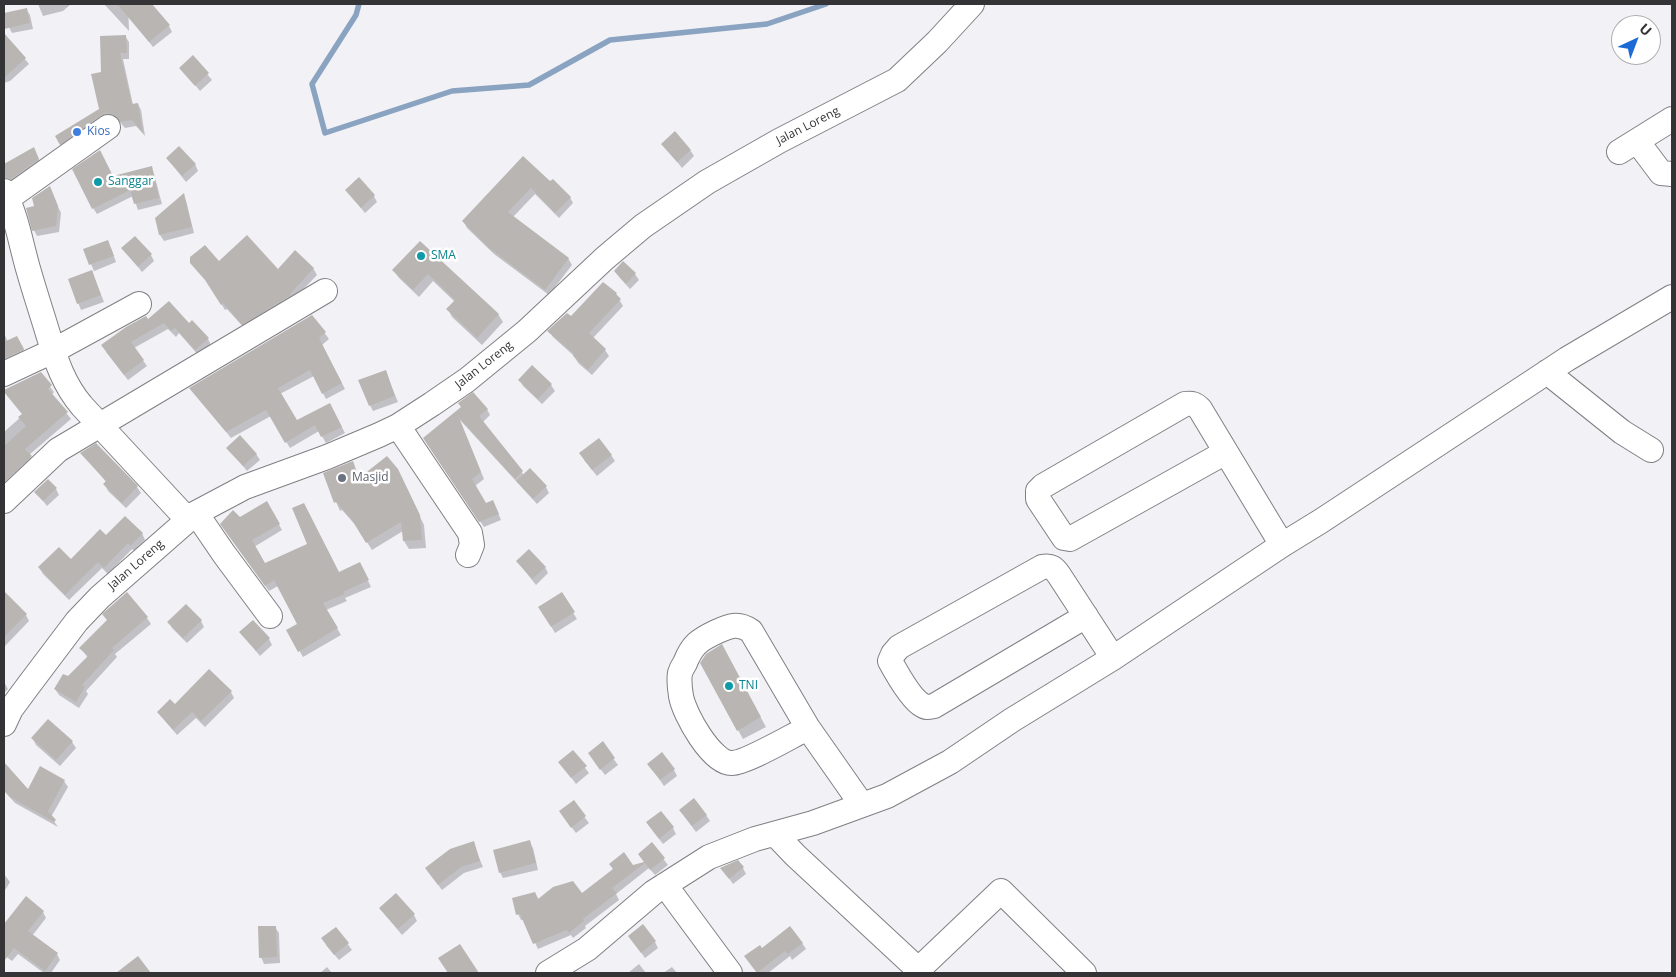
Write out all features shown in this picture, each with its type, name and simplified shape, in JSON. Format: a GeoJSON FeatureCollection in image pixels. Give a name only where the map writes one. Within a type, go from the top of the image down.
{"type":"FeatureCollection","features":[{"type":"Feature","properties":{"kind":"street","name":"Jalan Loreng"},"geometry":{"type":"LineString","coordinates":[[6,712],[56,647],[100,597],[192,516],[244,487],[349,449],[398,426],[467,380],[527,331],[605,258],[643,226],[707,182],[779,141],[897,80],[925,54],[972,4]]}},
{"type":"Feature","properties":{"kind":"street"},"geometry":{"type":"LineString","coordinates":[[1672,119],[1628,147],[1661,173],[1672,174]]}},
{"type":"Feature","properties":{"kind":"street"},"geometry":{"type":"LineString","coordinates":[[108,127],[6,195],[18,227],[53,351],[65,382],[72,394],[192,516],[224,554],[270,616]]}},
{"type":"Feature","properties":{"kind":"street"},"geometry":{"type":"LineString","coordinates":[[4,501],[58,450],[325,291]]}},
{"type":"Feature","properties":{"kind":"street"},"geometry":{"type":"LineString","coordinates":[[548,973],[587,949],[665,885],[709,857],[765,836],[813,824],[887,796],[950,762],[1012,720],[1113,658],[1547,372],[1672,297]]}},
{"type":"Feature","properties":{"kind":"street"},"geometry":{"type":"LineString","coordinates":[[4,374],[53,351],[139,304]]}},
{"type":"Feature","properties":{"kind":"street"},"geometry":{"type":"LineString","coordinates":[[1547,372],[1622,432],[1651,450]]}},
{"type":"Feature","properties":{"kind":"street"},"geometry":{"type":"LineString","coordinates":[[1226,452],[1070,540],[1064,538],[1038,499],[1038,491],[1043,486],[1185,404],[1195,405],[1200,409],[1226,452],[1282,545]]}},
{"type":"Feature","properties":{"kind":"street"},"geometry":{"type":"LineString","coordinates":[[398,426],[470,533],[472,545],[468,555]]}},
{"type":"Feature","properties":{"kind":"street"},"geometry":{"type":"LineString","coordinates":[[1086,616],[928,708],[915,700],[890,661],[899,647],[1042,567],[1048,566],[1060,575],[1113,658]]}},
{"type":"Feature","properties":{"kind":"street"},"geometry":{"type":"LineString","coordinates":[[808,728],[744,761],[731,763],[722,761],[696,729],[681,696],[680,673],[690,651],[700,639],[734,625],[743,626],[751,631],[808,728],[862,805]]}},
{"type":"Feature","properties":{"kind":"street"},"geometry":{"type":"LineString","coordinates":[[765,836],[795,855],[920,972],[1001,891],[1084,973]]}},
{"type":"Feature","properties":{"kind":"street"},"geometry":{"type":"LineString","coordinates":[[665,885],[730,973]]}},
{"type":"Feature","properties":{"kind":"building"},"geometry":{"type":"Polygon","coordinates":[[[117,4],[152,4],[170,25],[149,42],[117,4]]]}},
{"type":"Feature","properties":{"kind":"building"},"geometry":{"type":"Polygon","coordinates":[[[27,8],[30,23],[4,29],[4,13],[27,8]]]}},
{"type":"Feature","properties":{"kind":"building"},"geometry":{"type":"Polygon","coordinates":[[[4,33],[26,58],[4,78],[4,33]]]}},
{"type":"Feature","properties":{"kind":"building"},"geometry":{"type":"Polygon","coordinates":[[[126,35],[127,53],[120,53],[132,104],[138,103],[143,133],[132,120],[120,122],[114,115],[106,113],[60,145],[55,136],[99,109],[91,74],[101,72],[100,36],[126,35]]]}},
{"type":"Feature","properties":{"kind":"building"},"geometry":{"type":"Polygon","coordinates":[[[193,55],[209,73],[195,86],[179,68],[193,55]]]}},
{"type":"Feature","properties":{"kind":"building"},"geometry":{"type":"Polygon","coordinates":[[[675,131],[691,150],[677,162],[661,144],[675,131]]]}},
{"type":"Feature","properties":{"kind":"building"},"geometry":{"type":"Polygon","coordinates":[[[179,146],[196,164],[182,176],[166,158],[179,146]]]}},
{"type":"Feature","properties":{"kind":"building"},"geometry":{"type":"Polygon","coordinates":[[[34,147],[39,159],[11,179],[4,177],[4,164],[34,147]]]}},
{"type":"Feature","properties":{"kind":"building"},"geometry":{"type":"Polygon","coordinates":[[[100,150],[113,176],[152,166],[159,198],[134,204],[130,190],[92,209],[72,169],[100,150]]]}},
{"type":"Feature","properties":{"kind":"building"},"geometry":{"type":"Polygon","coordinates":[[[523,156],[550,181],[553,179],[571,197],[555,213],[531,188],[508,212],[569,258],[545,290],[489,248],[462,221],[523,156]]]}},
{"type":"Feature","properties":{"kind":"building"},"geometry":{"type":"Polygon","coordinates":[[[359,177],[375,195],[361,208],[345,190],[359,177]]]}},
{"type":"Feature","properties":{"kind":"building"},"geometry":{"type":"Polygon","coordinates":[[[50,186],[58,206],[56,226],[32,231],[26,208],[34,206],[32,198],[50,186]]]}},
{"type":"Feature","properties":{"kind":"building"},"geometry":{"type":"Polygon","coordinates":[[[184,193],[192,227],[159,235],[155,218],[184,193]]]}},
{"type":"Feature","properties":{"kind":"building"},"geometry":{"type":"Polygon","coordinates":[[[247,235],[278,269],[295,250],[314,268],[291,295],[242,325],[223,303],[221,305],[205,280],[190,263],[190,257],[205,245],[219,261],[247,235]]]}},
{"type":"Feature","properties":{"kind":"building"},"geometry":{"type":"Polygon","coordinates":[[[135,236],[152,254],[138,267],[121,248],[135,236]]]}},
{"type":"Feature","properties":{"kind":"building"},"geometry":{"type":"Polygon","coordinates":[[[108,240],[114,256],[89,265],[83,249],[108,240]]]}},
{"type":"Feature","properties":{"kind":"building"},"geometry":{"type":"Polygon","coordinates":[[[420,241],[499,314],[477,338],[446,309],[455,300],[428,274],[413,290],[392,270],[420,241]]]}},
{"type":"Feature","properties":{"kind":"building"},"geometry":{"type":"Polygon","coordinates":[[[623,261],[636,273],[626,284],[614,271],[623,261]]]}},
{"type":"Feature","properties":{"kind":"building"},"geometry":{"type":"Polygon","coordinates":[[[92,270],[101,295],[77,304],[68,279],[92,270]]]}},
{"type":"Feature","properties":{"kind":"building"},"geometry":{"type":"Polygon","coordinates":[[[603,282],[617,293],[621,299],[589,333],[606,349],[588,370],[573,356],[574,354],[547,331],[567,313],[571,316],[603,282]]]}},
{"type":"Feature","properties":{"kind":"building"},"geometry":{"type":"Polygon","coordinates":[[[169,301],[189,323],[192,320],[209,338],[195,350],[175,328],[171,331],[164,323],[131,342],[144,360],[124,375],[101,345],[126,327],[146,316],[148,319],[169,301]]]}},
{"type":"Feature","properties":{"kind":"building"},"geometry":{"type":"Polygon","coordinates":[[[312,315],[326,332],[319,338],[342,383],[322,394],[310,370],[278,388],[297,420],[330,403],[342,427],[321,437],[315,425],[285,443],[266,410],[226,432],[189,388],[312,315]]]}},
{"type":"Feature","properties":{"kind":"building"},"geometry":{"type":"Polygon","coordinates":[[[17,336],[24,349],[4,359],[4,342],[17,336]]]}},
{"type":"Feature","properties":{"kind":"building"},"geometry":{"type":"Polygon","coordinates":[[[532,365],[552,384],[538,399],[518,380],[532,365]]]}},
{"type":"Feature","properties":{"kind":"building"},"geometry":{"type":"Polygon","coordinates":[[[386,370],[395,396],[369,406],[358,380],[386,370]]]}},
{"type":"Feature","properties":{"kind":"building"},"geometry":{"type":"Polygon","coordinates":[[[41,372],[52,385],[48,389],[68,412],[25,449],[32,456],[4,482],[4,446],[26,426],[18,417],[22,414],[4,390],[41,372]]]}},
{"type":"Feature","properties":{"kind":"building"},"geometry":{"type":"Polygon","coordinates":[[[473,392],[488,409],[479,416],[523,471],[515,479],[459,418],[481,472],[472,479],[486,503],[493,500],[499,514],[479,522],[423,438],[461,407],[458,403],[473,392]]]}},
{"type":"Feature","properties":{"kind":"building"},"geometry":{"type":"Polygon","coordinates":[[[240,435],[257,454],[243,466],[226,448],[240,435]]]}},
{"type":"Feature","properties":{"kind":"building"},"geometry":{"type":"Polygon","coordinates":[[[599,438],[612,455],[592,470],[579,453],[599,438]]]}},
{"type":"Feature","properties":{"kind":"building"},"geometry":{"type":"Polygon","coordinates":[[[96,443],[138,486],[122,503],[103,484],[106,481],[80,453],[96,443]]]}},
{"type":"Feature","properties":{"kind":"building"},"geometry":{"type":"Polygon","coordinates":[[[387,456],[398,469],[420,515],[422,540],[403,541],[401,522],[366,543],[352,520],[336,502],[334,503],[323,473],[353,461],[359,478],[387,456]]]}},
{"type":"Feature","properties":{"kind":"building"},"geometry":{"type":"Polygon","coordinates":[[[530,468],[547,486],[533,499],[516,481],[530,468]]]}},
{"type":"Feature","properties":{"kind":"building"},"geometry":{"type":"Polygon","coordinates":[[[48,479],[57,488],[43,501],[34,492],[48,479]]]}},
{"type":"Feature","properties":{"kind":"building"},"geometry":{"type":"Polygon","coordinates":[[[267,501],[280,524],[252,540],[265,563],[307,544],[292,508],[304,503],[339,572],[360,562],[369,580],[343,592],[345,594],[323,603],[338,628],[298,652],[286,630],[297,624],[274,580],[265,586],[220,524],[233,510],[240,517],[267,501]]]}},
{"type":"Feature","properties":{"kind":"building"},"geometry":{"type":"Polygon","coordinates":[[[125,516],[143,533],[130,546],[128,543],[104,568],[98,562],[65,595],[38,567],[59,547],[71,559],[100,529],[106,535],[125,516]]]}},
{"type":"Feature","properties":{"kind":"building"},"geometry":{"type":"Polygon","coordinates":[[[529,549],[546,567],[532,579],[516,561],[529,549]]]}},
{"type":"Feature","properties":{"kind":"building"},"geometry":{"type":"Polygon","coordinates":[[[4,591],[27,614],[4,637],[4,591]]]}},
{"type":"Feature","properties":{"kind":"building"},"geometry":{"type":"Polygon","coordinates":[[[127,592],[148,617],[112,648],[114,650],[82,685],[85,687],[76,702],[54,689],[63,674],[68,676],[88,656],[79,648],[107,620],[102,614],[127,592]]]}},
{"type":"Feature","properties":{"kind":"building"},"geometry":{"type":"Polygon","coordinates":[[[562,592],[575,612],[551,627],[538,607],[562,592]]]}},
{"type":"Feature","properties":{"kind":"building"},"geometry":{"type":"Polygon","coordinates":[[[186,604],[202,620],[183,638],[167,622],[186,604]]]}},
{"type":"Feature","properties":{"kind":"building"},"geometry":{"type":"Polygon","coordinates":[[[253,620],[270,638],[256,651],[239,632],[253,620]]]}},
{"type":"Feature","properties":{"kind":"building","name":"TNI"},"geometry":{"type":"Polygon","coordinates":[[[722,644],[761,717],[737,731],[700,663],[706,654],[722,644]]]}},
{"type":"Feature","properties":{"kind":"building"},"geometry":{"type":"Polygon","coordinates":[[[209,669],[232,691],[201,721],[192,712],[173,730],[157,712],[170,699],[175,704],[209,669]]]}},
{"type":"Feature","properties":{"kind":"building"},"geometry":{"type":"Polygon","coordinates":[[[48,719],[73,741],[56,760],[31,738],[48,719]]]}},
{"type":"Feature","properties":{"kind":"building"},"geometry":{"type":"Polygon","coordinates":[[[603,741],[615,758],[600,770],[588,753],[603,741]]]}},
{"type":"Feature","properties":{"kind":"building"},"geometry":{"type":"Polygon","coordinates":[[[573,750],[587,766],[571,778],[558,762],[573,750]]]}},
{"type":"Feature","properties":{"kind":"building"},"geometry":{"type":"Polygon","coordinates":[[[662,752],[675,769],[660,780],[647,764],[662,752]]]}},
{"type":"Feature","properties":{"kind":"building"},"geometry":{"type":"Polygon","coordinates":[[[4,762],[28,789],[40,766],[65,780],[48,811],[56,820],[54,822],[10,797],[4,790],[4,762]]]}},
{"type":"Feature","properties":{"kind":"building"},"geometry":{"type":"Polygon","coordinates":[[[694,798],[707,815],[692,826],[679,810],[694,798]]]}},
{"type":"Feature","properties":{"kind":"building"},"geometry":{"type":"Polygon","coordinates":[[[574,800],[586,816],[571,828],[559,811],[574,800]]]}},
{"type":"Feature","properties":{"kind":"building"},"geometry":{"type":"Polygon","coordinates":[[[661,811],[674,827],[659,839],[646,822],[661,811]]]}},
{"type":"Feature","properties":{"kind":"building"},"geometry":{"type":"Polygon","coordinates":[[[530,840],[536,863],[499,873],[493,850],[530,840]]]}},
{"type":"Feature","properties":{"kind":"building"},"geometry":{"type":"Polygon","coordinates":[[[474,841],[480,861],[461,867],[438,885],[425,868],[450,849],[474,841]]]}},
{"type":"Feature","properties":{"kind":"building"},"geometry":{"type":"Polygon","coordinates":[[[652,842],[665,858],[650,870],[645,863],[612,888],[617,893],[583,919],[584,921],[569,933],[567,930],[533,944],[520,914],[516,915],[512,898],[535,892],[538,899],[553,887],[573,881],[582,893],[613,869],[609,864],[624,852],[633,865],[644,862],[638,854],[652,842]]]}},
{"type":"Feature","properties":{"kind":"building"},"geometry":{"type":"Polygon","coordinates":[[[738,860],[744,867],[729,879],[720,868],[738,860]]]}},
{"type":"Feature","properties":{"kind":"building"},"geometry":{"type":"Polygon","coordinates":[[[396,893],[415,914],[398,929],[379,908],[396,893]]]}},
{"type":"Feature","properties":{"kind":"building"},"geometry":{"type":"Polygon","coordinates":[[[26,896],[44,911],[28,931],[58,953],[45,971],[14,948],[4,961],[4,924],[26,896]]]}},
{"type":"Feature","properties":{"kind":"building"},"geometry":{"type":"Polygon","coordinates":[[[643,924],[656,941],[641,953],[628,936],[643,924]]]}},
{"type":"Feature","properties":{"kind":"building"},"geometry":{"type":"Polygon","coordinates":[[[258,926],[276,926],[277,957],[259,958],[258,926]]]}},
{"type":"Feature","properties":{"kind":"building"},"geometry":{"type":"Polygon","coordinates":[[[790,926],[803,943],[788,954],[785,951],[757,973],[744,956],[760,945],[762,948],[790,926]]]}},
{"type":"Feature","properties":{"kind":"building"},"geometry":{"type":"Polygon","coordinates":[[[336,927],[349,943],[334,955],[321,938],[336,927]]]}},
{"type":"Feature","properties":{"kind":"building"},"geometry":{"type":"Polygon","coordinates":[[[460,944],[479,973],[448,973],[438,958],[460,944]]]}},
{"type":"Feature","properties":{"kind":"building"},"geometry":{"type":"Polygon","coordinates":[[[138,956],[151,973],[116,973],[138,956]]]}},
{"type":"Feature","properties":{"kind":"waterway"},"geometry":{"type":"LineString","coordinates":[[359,4],[356,15],[312,84],[325,133],[452,91],[529,85],[610,40],[767,24],[826,4]]}},
{"type":"Feature","properties":{"kind":"place","name":"Kios"},"geometry":{"type":"Point","coordinates":[77,132]}},
{"type":"Feature","properties":{"kind":"place","name":"Sanggar"},"geometry":{"type":"Point","coordinates":[98,182]}},
{"type":"Feature","properties":{"kind":"place","name":"SMA"},"geometry":{"type":"Point","coordinates":[421,256]}},
{"type":"Feature","properties":{"kind":"place","name":"Masjid"},"geometry":{"type":"Point","coordinates":[342,478]}},
{"type":"Feature","properties":{"kind":"place","name":"TNI"},"geometry":{"type":"Point","coordinates":[729,686]}}]}
